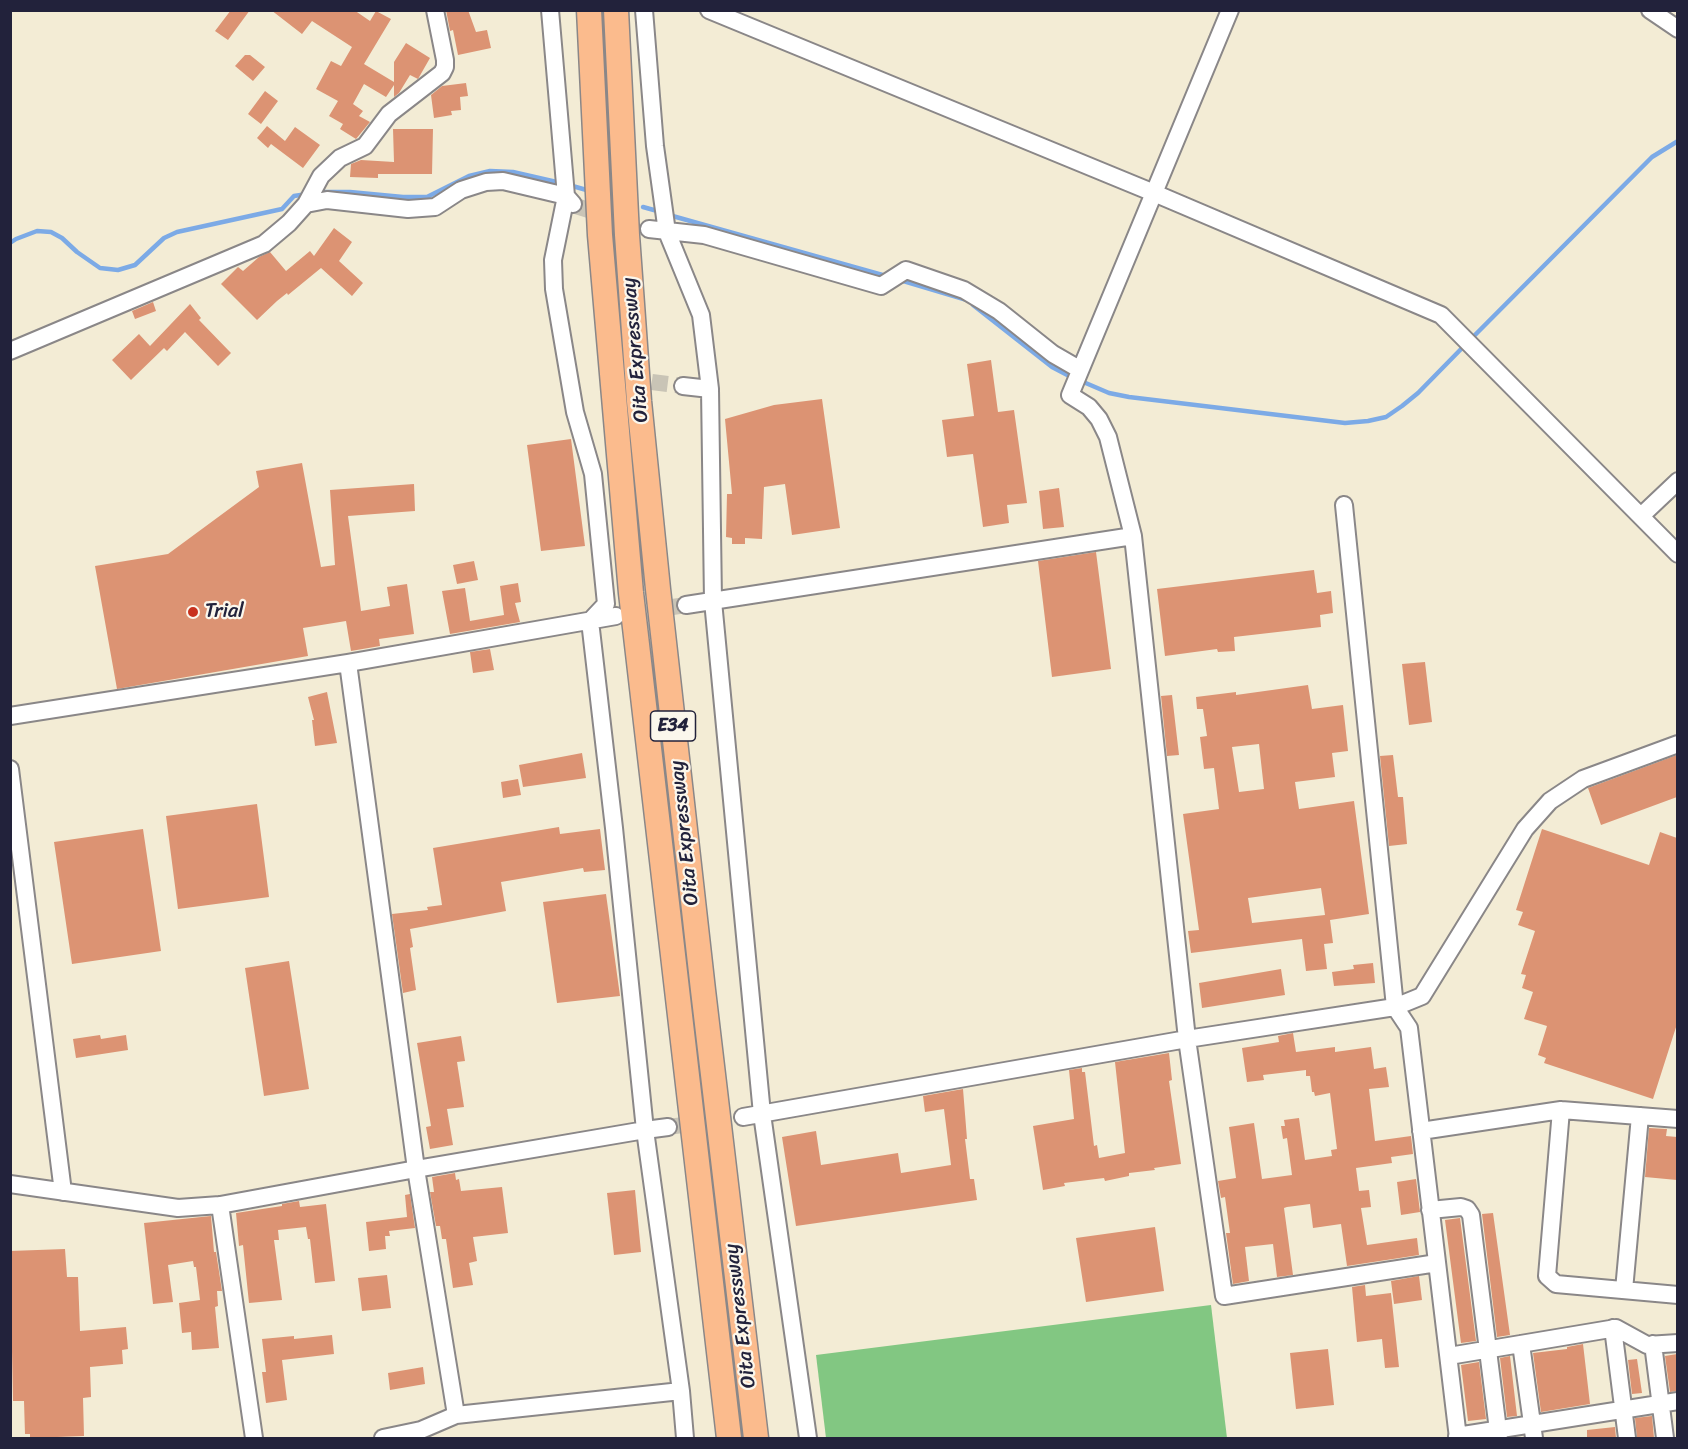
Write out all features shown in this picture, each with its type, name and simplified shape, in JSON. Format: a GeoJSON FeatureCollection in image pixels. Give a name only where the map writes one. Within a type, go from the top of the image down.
{"type":"FeatureCollection","features":[{"type":"Feature","properties":{"kind":"highway","name":"Oita Expressway"},"geometry":{"type":"LineString","coordinates":[[589,10],[600,235],[630,581],[729,1438]]}},
{"type":"Feature","properties":{"kind":"highway","name":"Oita Expressway"},"geometry":{"type":"LineString","coordinates":[[616,10],[627,234],[639,401],[699,955],[756,1438]]}},
{"type":"Feature","properties":{"kind":"street"},"geometry":{"type":"LineString","coordinates":[[10,351],[264,244],[289,223],[309,198],[321,176],[340,158],[365,146],[389,114],[442,73],[445,60],[435,10]]}},
{"type":"Feature","properties":{"kind":"street"},"geometry":{"type":"LineString","coordinates":[[550,10],[568,193],[553,260],[554,289],[575,412],[593,474],[606,604],[590,621],[645,1130],[681,1391],[685,1438]]}},
{"type":"Feature","properties":{"kind":"street"},"geometry":{"type":"LineString","coordinates":[[644,10],[655,146],[665,220],[701,315],[710,389],[713,601],[762,1114],[808,1438]]}},
{"type":"Feature","properties":{"kind":"street"},"geometry":{"type":"LineString","coordinates":[[709,10],[1154,193],[1441,315],[1677,554]]}},
{"type":"Feature","properties":{"kind":"street"},"geometry":{"type":"LineString","coordinates":[[1230,10],[1070,395],[1089,407],[1108,437],[1133,536],[1187,1039],[1224,1296],[1437,1263]]}},
{"type":"Feature","properties":{"kind":"street"},"geometry":{"type":"LineString","coordinates":[[1650,10],[1677,29]]}},
{"type":"Feature","properties":{"kind":"street"},"geometry":{"type":"LineString","coordinates":[[309,198],[408,209],[435,207],[461,190],[486,182],[503,181],[568,193]]}},
{"type":"Feature","properties":{"kind":"street"},"geometry":{"type":"LineString","coordinates":[[649,229],[665,220]]}},
{"type":"Feature","properties":{"kind":"street"},"geometry":{"type":"LineString","coordinates":[[665,220],[704,235],[881,286],[906,270],[964,290],[999,311],[1053,354],[1076,378]]}},
{"type":"Feature","properties":{"kind":"street"},"geometry":{"type":"LineString","coordinates":[[683,386],[710,389]]}},
{"type":"Feature","properties":{"kind":"street"},"geometry":{"type":"LineString","coordinates":[[1641,516],[1677,481]]}},
{"type":"Feature","properties":{"kind":"street"},"geometry":{"type":"LineString","coordinates":[[1344,505],[1395,1006],[1409,1028],[1458,1437],[1533,1431],[1624,1410],[1669,1403]]}},
{"type":"Feature","properties":{"kind":"street"},"geometry":{"type":"LineString","coordinates":[[686,605],[1133,536]]}},
{"type":"Feature","properties":{"kind":"street"},"geometry":{"type":"LineString","coordinates":[[10,716],[348,663],[616,616]]}},
{"type":"Feature","properties":{"kind":"street"},"geometry":{"type":"LineString","coordinates":[[348,663],[416,1169],[456,1415]]}},
{"type":"Feature","properties":{"kind":"street"},"geometry":{"type":"LineString","coordinates":[[743,1117],[1187,1039],[1395,1006],[1422,996],[1525,829],[1550,801],[1566,789],[1593,775],[1677,744]]}},
{"type":"Feature","properties":{"kind":"street"},"geometry":{"type":"LineString","coordinates":[[10,769],[63,1192]]}},
{"type":"Feature","properties":{"kind":"street"},"geometry":{"type":"LineString","coordinates":[[1421,1131],[1561,1110],[1677,1119]]}},
{"type":"Feature","properties":{"kind":"street"},"geometry":{"type":"LineString","coordinates":[[1561,1110],[1547,1275],[1556,1284],[1677,1295]]}},
{"type":"Feature","properties":{"kind":"street"},"geometry":{"type":"LineString","coordinates":[[1624,1290],[1640,1116]]}},
{"type":"Feature","properties":{"kind":"street"},"geometry":{"type":"LineString","coordinates":[[10,1184],[178,1208],[220,1205],[416,1169],[668,1128]]}},
{"type":"Feature","properties":{"kind":"street"},"geometry":{"type":"LineString","coordinates":[[220,1205],[254,1438]]}},
{"type":"Feature","properties":{"kind":"street"},"geometry":{"type":"LineString","coordinates":[[1431,1210],[1461,1207],[1467,1209],[1471,1215],[1498,1434]]}},
{"type":"Feature","properties":{"kind":"street"},"geometry":{"type":"LineString","coordinates":[[1449,1356],[1613,1328],[1647,1345],[1677,1343]]}},
{"type":"Feature","properties":{"kind":"street"},"geometry":{"type":"LineString","coordinates":[[1613,1328],[1627,1438]]}},
{"type":"Feature","properties":{"kind":"street"},"geometry":{"type":"LineString","coordinates":[[1521,1344],[1533,1431]]}},
{"type":"Feature","properties":{"kind":"street"},"geometry":{"type":"LineString","coordinates":[[1653,1344],[1669,1403],[1665,1438]]}},
{"type":"Feature","properties":{"kind":"street"},"geometry":{"type":"LineString","coordinates":[[383,1438],[422,1430],[456,1415],[681,1391]]}},
{"type":"Feature","properties":{"kind":"green space"},"geometry":{"type":"Polygon","coordinates":[[[1211,1305],[1227,1438],[826,1438],[816,1355],[1211,1305]]]}},
{"type":"Feature","properties":{"kind":"building"},"geometry":{"type":"Polygon","coordinates":[[[231,10],[250,10],[228,40],[215,31],[231,10]]]}},
{"type":"Feature","properties":{"kind":"building"},"geometry":{"type":"Polygon","coordinates":[[[271,10],[354,10],[370,21],[376,11],[391,19],[364,64],[394,82],[394,62],[406,43],[430,58],[418,79],[410,75],[394,97],[394,85],[386,97],[364,84],[353,104],[363,111],[359,116],[370,122],[356,139],[340,129],[343,124],[329,116],[338,101],[316,89],[331,61],[341,66],[352,47],[312,21],[302,34],[271,10]]]}},
{"type":"Feature","properties":{"kind":"building"},"geometry":{"type":"Polygon","coordinates":[[[446,10],[468,10],[476,32],[487,30],[491,48],[458,55],[446,10]]]}},
{"type":"Feature","properties":{"kind":"building"},"geometry":{"type":"Polygon","coordinates":[[[245,55],[250,55],[265,67],[253,81],[235,66],[245,55]]]}},
{"type":"Feature","properties":{"kind":"building"},"geometry":{"type":"Polygon","coordinates":[[[466,83],[468,96],[460,97],[461,110],[451,111],[452,115],[434,118],[431,95],[442,86],[466,83]]]}},
{"type":"Feature","properties":{"kind":"building"},"geometry":{"type":"Polygon","coordinates":[[[265,91],[278,101],[261,124],[248,114],[265,91]]]}},
{"type":"Feature","properties":{"kind":"building"},"geometry":{"type":"Polygon","coordinates":[[[267,126],[285,141],[295,127],[320,145],[303,168],[271,144],[268,148],[257,138],[267,126]]]}},
{"type":"Feature","properties":{"kind":"building"},"geometry":{"type":"Polygon","coordinates":[[[393,129],[433,129],[432,174],[378,174],[378,178],[350,177],[351,164],[361,160],[394,162],[393,129]]]}},
{"type":"Feature","properties":{"kind":"building"},"geometry":{"type":"Polygon","coordinates":[[[334,228],[352,242],[339,261],[363,283],[352,296],[321,268],[288,295],[287,293],[277,301],[257,320],[221,284],[238,267],[243,271],[259,257],[270,252],[286,271],[310,251],[314,256],[334,228]]]}},
{"type":"Feature","properties":{"kind":"building"},"geometry":{"type":"Polygon","coordinates":[[[153,302],[156,311],[135,319],[132,311],[153,302]]]}},
{"type":"Feature","properties":{"kind":"building"},"geometry":{"type":"Polygon","coordinates":[[[190,304],[201,318],[199,320],[231,353],[218,366],[185,332],[167,351],[164,348],[131,380],[112,360],[139,334],[150,346],[190,304]]]}},
{"type":"Feature","properties":{"kind":"building"},"geometry":{"type":"Polygon","coordinates":[[[991,360],[998,412],[1014,410],[1027,503],[1007,505],[1009,523],[983,527],[973,454],[947,457],[942,420],[974,416],[967,364],[991,360]]]}},
{"type":"Feature","properties":{"kind":"building"},"geometry":{"type":"Polygon","coordinates":[[[822,399],[840,528],[792,535],[785,484],[764,487],[762,539],[745,538],[745,544],[732,544],[732,538],[726,537],[727,494],[732,494],[725,419],[774,405],[822,399]]]}},
{"type":"Feature","properties":{"kind":"building"},"geometry":{"type":"Polygon","coordinates":[[[571,439],[585,546],[541,551],[527,445],[571,439]]]}},
{"type":"Feature","properties":{"kind":"building"},"geometry":{"type":"Polygon","coordinates":[[[302,463],[321,567],[335,565],[330,490],[414,484],[415,511],[348,516],[361,611],[390,606],[387,587],[407,584],[414,634],[379,639],[380,646],[351,651],[346,621],[303,628],[308,656],[117,689],[95,566],[168,554],[259,487],[256,471],[302,463]]]}},
{"type":"Feature","properties":{"kind":"building"},"geometry":{"type":"Polygon","coordinates":[[[1059,488],[1064,527],[1043,529],[1039,491],[1059,488]]]}},
{"type":"Feature","properties":{"kind":"building"},"geometry":{"type":"Polygon","coordinates":[[[1096,552],[1111,669],[1052,677],[1038,561],[1096,552]]]}},
{"type":"Feature","properties":{"kind":"building"},"geometry":{"type":"Polygon","coordinates":[[[474,561],[478,580],[457,584],[453,565],[474,561]]]}},
{"type":"Feature","properties":{"kind":"building"},"geometry":{"type":"Polygon","coordinates":[[[1314,570],[1317,593],[1331,591],[1333,613],[1320,615],[1321,627],[1234,637],[1235,651],[1218,652],[1217,649],[1165,656],[1157,589],[1314,570]]]}},
{"type":"Feature","properties":{"kind":"building"},"geometry":{"type":"Polygon","coordinates":[[[518,583],[521,602],[515,603],[520,622],[450,634],[442,591],[465,588],[470,621],[504,615],[500,586],[518,583]]]}},
{"type":"Feature","properties":{"kind":"building"},"geometry":{"type":"Polygon","coordinates":[[[490,649],[494,670],[473,673],[470,652],[490,649]]]}},
{"type":"Feature","properties":{"kind":"building"},"geometry":{"type":"Polygon","coordinates":[[[1425,662],[1432,722],[1409,725],[1402,664],[1425,662]]]}},
{"type":"Feature","properties":{"kind":"building"},"geometry":{"type":"Polygon","coordinates":[[[1308,685],[1312,709],[1343,705],[1348,751],[1332,753],[1335,777],[1295,782],[1299,809],[1354,801],[1369,914],[1330,920],[1333,943],[1324,944],[1327,969],[1306,971],[1302,939],[1191,953],[1188,931],[1199,930],[1183,814],[1219,809],[1214,768],[1204,769],[1200,737],[1207,736],[1203,709],[1197,709],[1196,697],[1236,692],[1236,695],[1308,685]],[[1259,744],[1232,747],[1239,792],[1264,789],[1259,744]],[[1321,888],[1248,898],[1252,923],[1325,915],[1321,888]]]}},
{"type":"Feature","properties":{"kind":"building"},"geometry":{"type":"Polygon","coordinates":[[[327,692],[337,743],[315,746],[312,720],[314,720],[308,697],[327,692]]]}},
{"type":"Feature","properties":{"kind":"building"},"geometry":{"type":"Polygon","coordinates":[[[1172,695],[1179,755],[1167,756],[1161,696],[1172,695]]]}},
{"type":"Feature","properties":{"kind":"building"},"geometry":{"type":"Polygon","coordinates":[[[582,753],[586,778],[523,787],[519,765],[582,753]]]}},
{"type":"Feature","properties":{"kind":"building"},"geometry":{"type":"Polygon","coordinates":[[[1393,755],[1398,797],[1403,797],[1407,844],[1389,846],[1380,756],[1393,755]]]}},
{"type":"Feature","properties":{"kind":"building"},"geometry":{"type":"Polygon","coordinates":[[[1677,755],[1677,797],[1601,825],[1588,788],[1677,755]]]}},
{"type":"Feature","properties":{"kind":"building"},"geometry":{"type":"Polygon","coordinates":[[[518,779],[521,795],[503,798],[501,782],[518,779]]]}},
{"type":"Feature","properties":{"kind":"building"},"geometry":{"type":"Polygon","coordinates":[[[257,804],[269,897],[178,909],[166,816],[257,804]]]}},
{"type":"Feature","properties":{"kind":"building"},"geometry":{"type":"Polygon","coordinates":[[[559,827],[560,834],[600,829],[605,870],[584,872],[583,868],[501,882],[506,911],[410,929],[413,947],[410,948],[416,990],[403,993],[392,914],[428,910],[427,907],[442,905],[433,848],[559,827]]]}},
{"type":"Feature","properties":{"kind":"building"},"geometry":{"type":"Polygon","coordinates":[[[143,829],[161,951],[72,964],[54,842],[143,829]]]}},
{"type":"Feature","properties":{"kind":"building"},"geometry":{"type":"Polygon","coordinates":[[[1542,829],[1649,865],[1660,832],[1677,838],[1677,1024],[1653,1099],[1544,1063],[1546,1058],[1538,1055],[1547,1026],[1524,1019],[1533,992],[1522,988],[1526,975],[1521,974],[1535,931],[1518,925],[1523,912],[1516,910],[1542,829]]]}},
{"type":"Feature","properties":{"kind":"building"},"geometry":{"type":"Polygon","coordinates":[[[606,894],[620,996],[557,1003],[543,902],[606,894]]]}},
{"type":"Feature","properties":{"kind":"building"},"geometry":{"type":"Polygon","coordinates":[[[289,961],[309,1089],[264,1096],[245,968],[289,961]]]}},
{"type":"Feature","properties":{"kind":"building"},"geometry":{"type":"Polygon","coordinates":[[[1373,963],[1375,983],[1334,986],[1332,972],[1354,969],[1353,965],[1373,963]]]}},
{"type":"Feature","properties":{"kind":"building"},"geometry":{"type":"Polygon","coordinates":[[[1281,969],[1285,995],[1202,1008],[1199,983],[1281,969]]]}},
{"type":"Feature","properties":{"kind":"building"},"geometry":{"type":"Polygon","coordinates":[[[1293,1033],[1296,1052],[1335,1047],[1335,1052],[1371,1047],[1374,1069],[1386,1067],[1389,1087],[1369,1089],[1375,1141],[1411,1136],[1413,1154],[1391,1157],[1392,1163],[1356,1168],[1359,1191],[1369,1190],[1371,1207],[1361,1208],[1367,1245],[1417,1238],[1419,1255],[1347,1266],[1341,1224],[1313,1228],[1310,1204],[1287,1207],[1284,1208],[1293,1275],[1277,1277],[1273,1244],[1245,1247],[1249,1281],[1233,1284],[1226,1233],[1230,1233],[1225,1197],[1221,1198],[1218,1181],[1236,1178],[1229,1127],[1254,1123],[1262,1179],[1292,1175],[1287,1138],[1283,1139],[1281,1126],[1285,1126],[1284,1120],[1299,1118],[1305,1160],[1332,1156],[1331,1150],[1337,1149],[1330,1093],[1315,1096],[1312,1092],[1310,1076],[1306,1076],[1306,1070],[1263,1075],[1264,1080],[1247,1082],[1242,1048],[1279,1042],[1278,1036],[1293,1033]]]}},
{"type":"Feature","properties":{"kind":"building"},"geometry":{"type":"Polygon","coordinates":[[[100,1035],[101,1039],[126,1035],[128,1050],[76,1058],[73,1039],[100,1035]]]}},
{"type":"Feature","properties":{"kind":"building"},"geometry":{"type":"Polygon","coordinates":[[[461,1036],[465,1061],[457,1062],[464,1107],[447,1109],[453,1145],[430,1149],[426,1127],[431,1126],[417,1043],[461,1036]]]}},
{"type":"Feature","properties":{"kind":"building"},"geometry":{"type":"Polygon","coordinates":[[[1169,1053],[1172,1080],[1169,1081],[1181,1164],[1129,1173],[1129,1176],[1105,1181],[1104,1178],[1064,1183],[1065,1186],[1043,1190],[1033,1126],[1074,1119],[1069,1070],[1082,1068],[1082,1072],[1085,1072],[1094,1146],[1097,1145],[1099,1158],[1125,1153],[1115,1062],[1169,1053]]]}},
{"type":"Feature","properties":{"kind":"building"},"geometry":{"type":"Polygon","coordinates":[[[963,1089],[967,1139],[965,1139],[970,1179],[974,1179],[977,1200],[796,1226],[782,1137],[816,1131],[821,1165],[898,1153],[901,1173],[951,1165],[944,1109],[925,1112],[923,1096],[963,1089]]]}},
{"type":"Feature","properties":{"kind":"building"},"geometry":{"type":"Polygon","coordinates":[[[1649,1128],[1667,1129],[1666,1136],[1677,1137],[1677,1180],[1645,1177],[1649,1128]]]}},
{"type":"Feature","properties":{"kind":"building"},"geometry":{"type":"Polygon","coordinates":[[[455,1173],[456,1180],[459,1179],[461,1191],[502,1187],[508,1233],[473,1237],[477,1261],[469,1263],[473,1285],[453,1288],[446,1239],[442,1239],[440,1226],[436,1226],[430,1192],[434,1192],[432,1177],[455,1173]]]}},
{"type":"Feature","properties":{"kind":"building"},"geometry":{"type":"Polygon","coordinates":[[[1416,1179],[1420,1212],[1401,1215],[1397,1182],[1416,1179]]]}},
{"type":"Feature","properties":{"kind":"building"},"geometry":{"type":"Polygon","coordinates":[[[635,1190],[641,1252],[614,1255],[607,1193],[635,1190]]]}},
{"type":"Feature","properties":{"kind":"building"},"geometry":{"type":"Polygon","coordinates":[[[410,1194],[415,1228],[389,1231],[390,1236],[385,1236],[386,1249],[369,1251],[366,1222],[407,1217],[405,1195],[410,1194]]]}},
{"type":"Feature","properties":{"kind":"building"},"geometry":{"type":"Polygon","coordinates":[[[299,1201],[300,1207],[326,1204],[335,1281],[315,1283],[310,1239],[308,1239],[306,1227],[278,1230],[279,1240],[274,1240],[282,1300],[249,1303],[243,1245],[239,1246],[236,1213],[299,1201]]]}},
{"type":"Feature","properties":{"kind":"building"},"geometry":{"type":"Polygon","coordinates":[[[1493,1213],[1510,1335],[1497,1337],[1482,1214],[1493,1213]]]}},
{"type":"Feature","properties":{"kind":"building"},"geometry":{"type":"Polygon","coordinates":[[[211,1216],[214,1252],[216,1252],[222,1291],[217,1291],[218,1306],[215,1307],[219,1348],[192,1350],[191,1332],[182,1333],[179,1303],[200,1300],[196,1267],[193,1261],[168,1265],[173,1302],[153,1304],[144,1223],[211,1216]]]}},
{"type":"Feature","properties":{"kind":"building"},"geometry":{"type":"Polygon","coordinates":[[[1460,1218],[1476,1341],[1461,1343],[1445,1220],[1460,1218]]]}},
{"type":"Feature","properties":{"kind":"building"},"geometry":{"type":"Polygon","coordinates":[[[1155,1227],[1164,1291],[1086,1302],[1076,1238],[1155,1227]]]}},
{"type":"Feature","properties":{"kind":"building"},"geometry":{"type":"Polygon","coordinates":[[[65,1249],[67,1277],[78,1277],[80,1331],[126,1327],[128,1349],[122,1350],[123,1364],[90,1367],[91,1397],[83,1398],[84,1436],[30,1438],[30,1434],[25,1434],[24,1401],[13,1401],[10,1251],[65,1249]]]}},
{"type":"Feature","properties":{"kind":"building"},"geometry":{"type":"Polygon","coordinates":[[[387,1275],[391,1308],[362,1311],[358,1278],[387,1275]]]}},
{"type":"Feature","properties":{"kind":"building"},"geometry":{"type":"Polygon","coordinates":[[[1419,1276],[1422,1300],[1394,1304],[1391,1281],[1419,1276]]]}},
{"type":"Feature","properties":{"kind":"building"},"geometry":{"type":"Polygon","coordinates":[[[1365,1285],[1366,1296],[1391,1293],[1399,1367],[1385,1368],[1382,1339],[1357,1342],[1352,1287],[1365,1285]]]}},
{"type":"Feature","properties":{"kind":"building"},"geometry":{"type":"Polygon","coordinates":[[[332,1335],[334,1354],[282,1360],[287,1400],[266,1403],[262,1372],[266,1372],[262,1339],[294,1336],[294,1339],[332,1335]]]}},
{"type":"Feature","properties":{"kind":"building"},"geometry":{"type":"Polygon","coordinates":[[[1583,1344],[1590,1404],[1541,1412],[1533,1353],[1567,1349],[1567,1347],[1583,1344]]]}},
{"type":"Feature","properties":{"kind":"building"},"geometry":{"type":"Polygon","coordinates":[[[1328,1349],[1334,1405],[1296,1409],[1290,1353],[1328,1349]]]}},
{"type":"Feature","properties":{"kind":"building"},"geometry":{"type":"Polygon","coordinates":[[[1677,1354],[1677,1391],[1670,1392],[1665,1356],[1677,1354]]]}},
{"type":"Feature","properties":{"kind":"building"},"geometry":{"type":"Polygon","coordinates":[[[1510,1356],[1517,1416],[1507,1417],[1500,1358],[1510,1356]]]}},
{"type":"Feature","properties":{"kind":"building"},"geometry":{"type":"Polygon","coordinates":[[[1637,1359],[1642,1393],[1632,1394],[1628,1360],[1637,1359]]]}},
{"type":"Feature","properties":{"kind":"building"},"geometry":{"type":"Polygon","coordinates":[[[1479,1362],[1486,1419],[1468,1421],[1461,1365],[1479,1362]]]}},
{"type":"Feature","properties":{"kind":"building"},"geometry":{"type":"Polygon","coordinates":[[[423,1367],[425,1384],[390,1390],[388,1373],[423,1367]]]}},
{"type":"Feature","properties":{"kind":"building"},"geometry":{"type":"Polygon","coordinates":[[[1652,1416],[1654,1438],[1637,1438],[1635,1418],[1652,1416]]]}},
{"type":"Feature","properties":{"kind":"building"},"geometry":{"type":"Polygon","coordinates":[[[1615,1427],[1616,1438],[1587,1438],[1587,1430],[1615,1427]]]}},
{"type":"Feature","properties":{"kind":"waterway"},"geometry":{"type":"LineString","coordinates":[[1471,339],[1652,157],[1678,141]]}},
{"type":"Feature","properties":{"kind":"waterway"},"geometry":{"type":"LineString","coordinates":[[319,192],[427,197],[469,176],[490,171],[513,172],[561,183]]}},
{"type":"Feature","properties":{"kind":"waterway"},"geometry":{"type":"LineString","coordinates":[[569,185],[590,191]]}},
{"type":"Feature","properties":{"kind":"waterway"},"geometry":{"type":"LineString","coordinates":[[10,243],[37,231],[51,232],[100,268],[118,270],[135,265],[164,238],[177,232],[282,209],[294,196],[307,194]]}},
{"type":"Feature","properties":{"kind":"waterway"},"geometry":{"type":"LineString","coordinates":[[643,207],[661,212]]}},
{"type":"Feature","properties":{"kind":"waterway"},"geometry":{"type":"LineString","coordinates":[[669,215],[886,276]]}},
{"type":"Feature","properties":{"kind":"waterway"},"geometry":{"type":"LineString","coordinates":[[900,280],[967,300]]}},
{"type":"Feature","properties":{"kind":"waterway"},"geometry":{"type":"LineString","coordinates":[[973,305],[1052,367],[1073,378]]}},
{"type":"Feature","properties":{"kind":"waterway"},"geometry":{"type":"LineString","coordinates":[[1081,381],[1109,393],[1129,397],[1345,423],[1368,421],[1386,417],[1402,406],[1465,345]]}},
{"type":"Feature","properties":{"kind":"tunnel"},"geometry":{"type":"LineString","coordinates":[[576,206],[649,229]]}},
{"type":"Feature","properties":{"kind":"tunnel"},"geometry":{"type":"LineString","coordinates":[[628,379],[683,386]]}},
{"type":"Feature","properties":{"kind":"tunnel"},"geometry":{"type":"LineString","coordinates":[[625,614],[686,605]]}},
{"type":"Feature","properties":{"kind":"tunnel"},"geometry":{"type":"LineString","coordinates":[[668,1127],[743,1117]]}},
{"type":"Feature","properties":{"kind":"place","name":"Trial"},"geometry":{"type":"Point","coordinates":[193,612]}}]}
